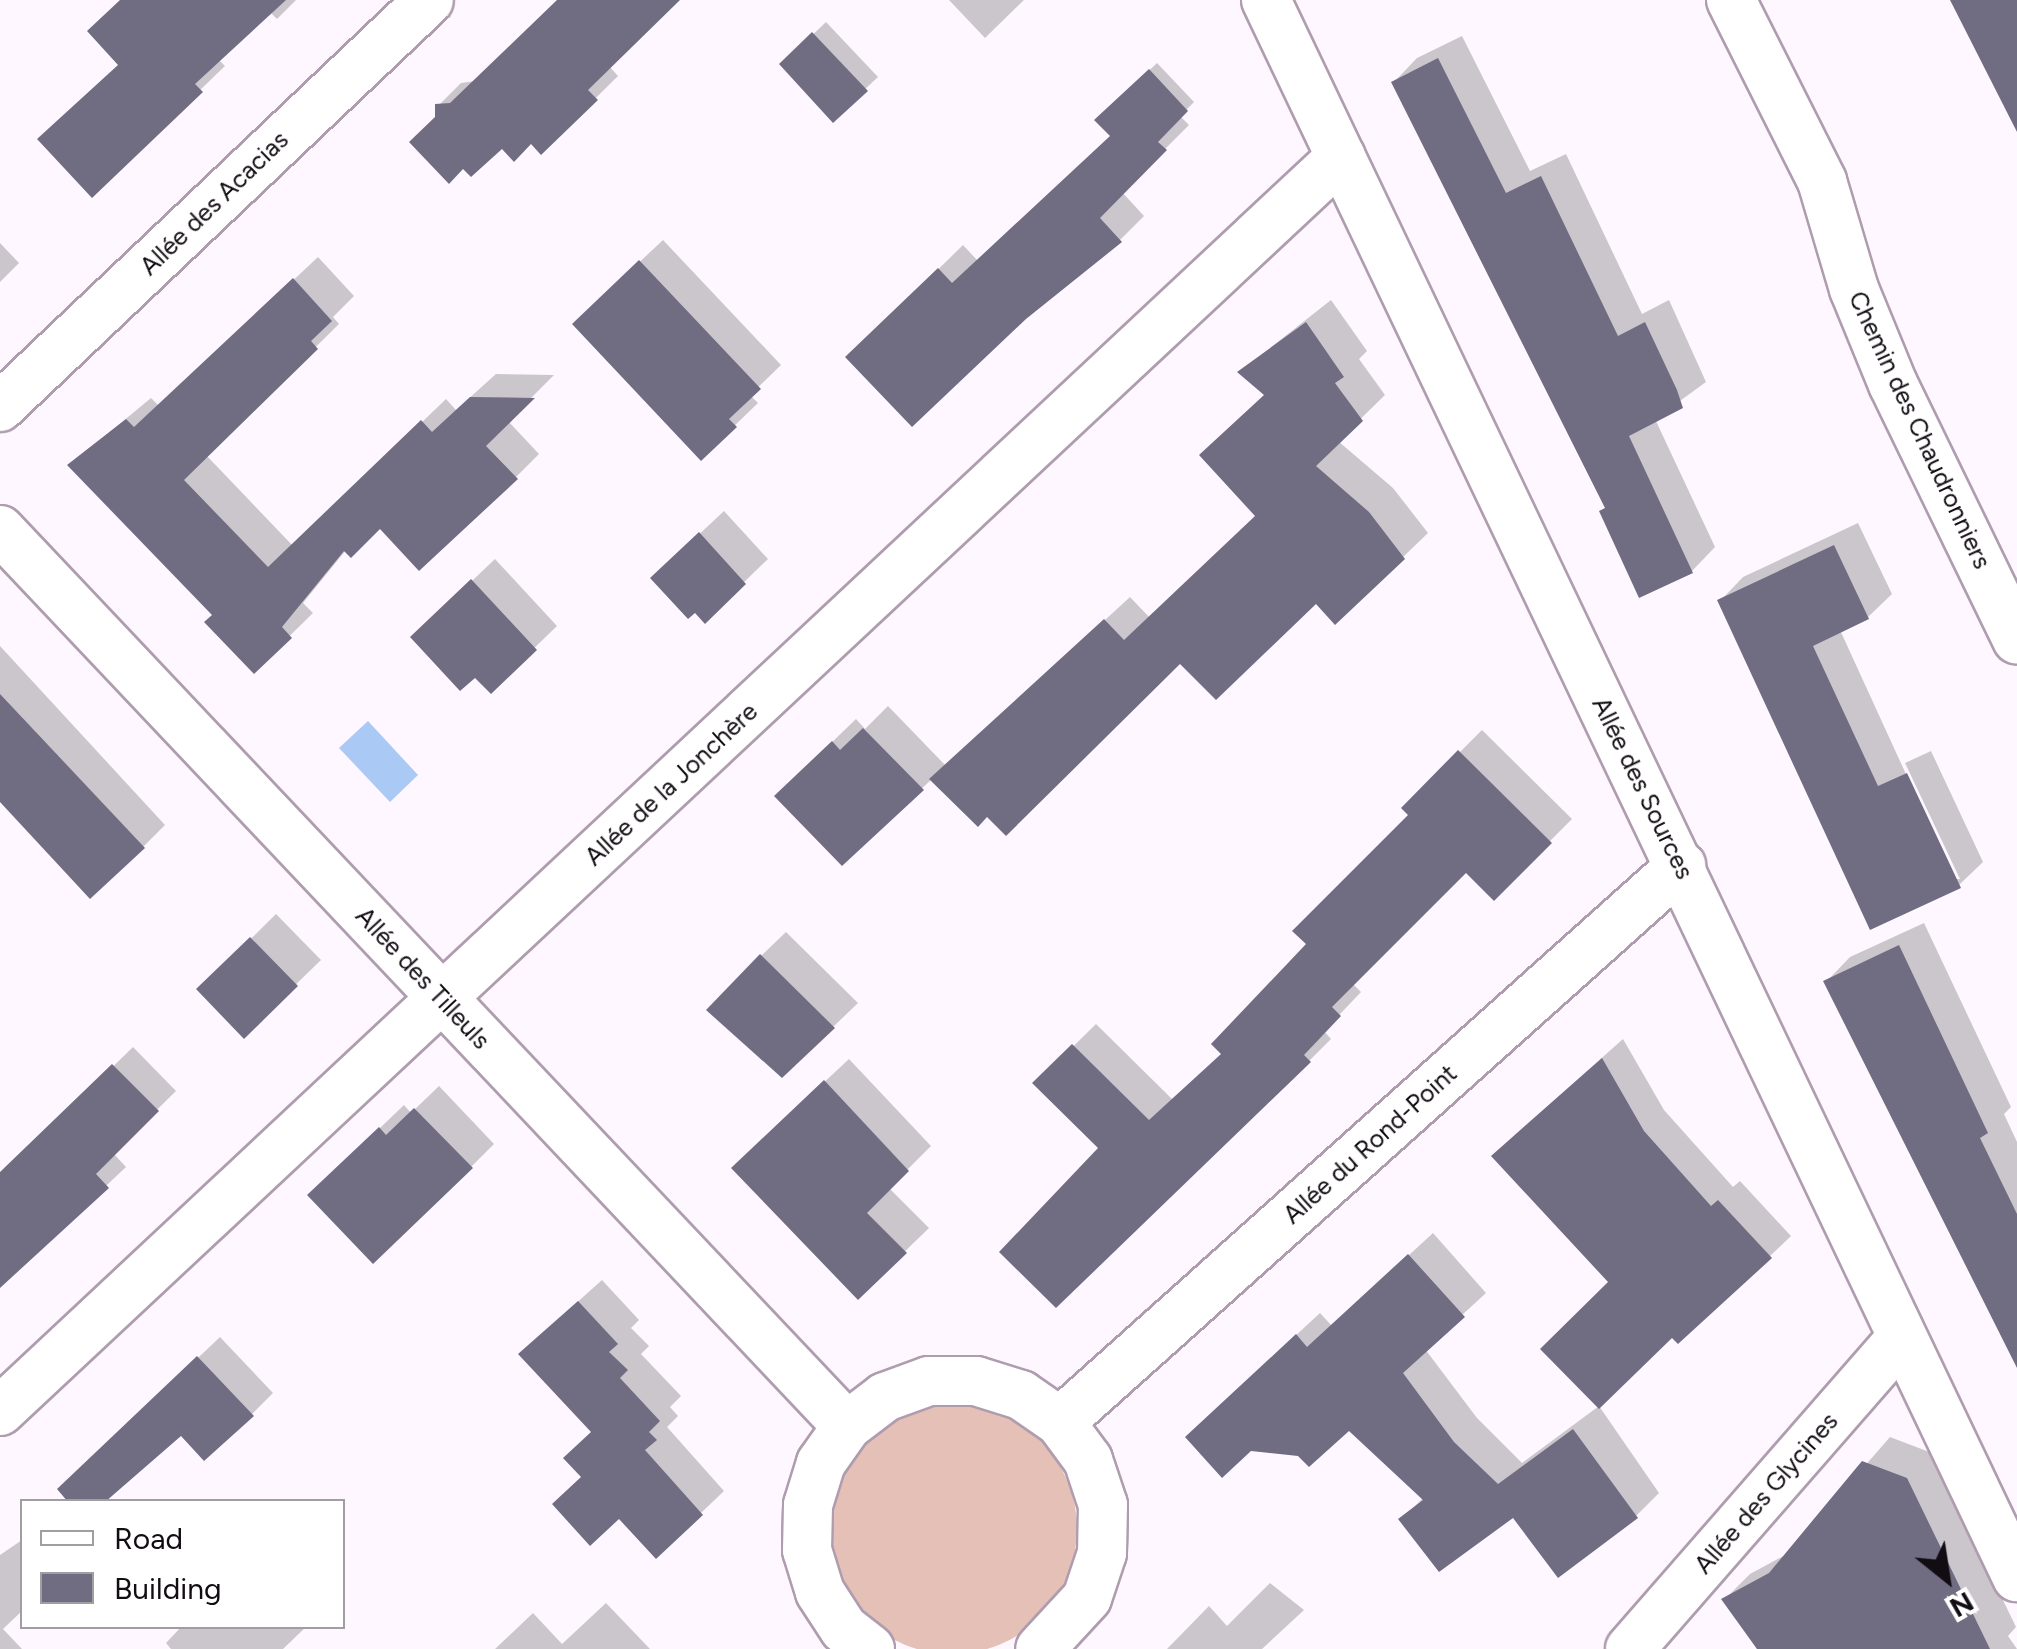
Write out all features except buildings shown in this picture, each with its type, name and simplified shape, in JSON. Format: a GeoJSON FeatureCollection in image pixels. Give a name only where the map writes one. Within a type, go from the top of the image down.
{"type":"FeatureCollection","features":[{"type":"Feature","properties":{"kind":"street","name":"Allée des Acacias"},"geometry":{"type":"LineString","coordinates":[[0,407],[429,0]]}},
{"type":"Feature","properties":{"kind":"street","name":"Allée des Sources"},"geometry":{"type":"LineString","coordinates":[[1266,0],[2017,1577]]}},
{"type":"Feature","properties":{"kind":"street","name":"Chemin des Chaudronniers"},"geometry":{"type":"LineString","coordinates":[[1731,0],[1822,181],[1854,289],[1893,384],[2017,639]]}},
{"type":"Feature","properties":{"kind":"street","name":"Allée de la Jonchère"},"geometry":{"type":"LineString","coordinates":[[0,1410],[1341,157]]}},
{"type":"Feature","properties":{"kind":"street","name":"Allée des Tilleuls"},"geometry":{"type":"LineString","coordinates":[[0,530],[847,1426]]}},
{"type":"Feature","properties":{"kind":"street","name":"Allée du Rond-Point"},"geometry":{"type":"LineString","coordinates":[[1060,1422],[1681,866]]}},
{"type":"Feature","properties":{"kind":"street","name":"Allée des Glycines"},"geometry":{"type":"LineString","coordinates":[[1630,1649],[1901,1338]]}},
{"type":"Feature","properties":{"kind":"street"},"geometry":{"type":"LineString","coordinates":[[846,1642],[820,1592],[807,1550],[808,1504],[821,1462],[847,1426],[885,1398],[929,1382],[976,1381],[1021,1394],[1060,1422],[1088,1460],[1103,1505],[1102,1553],[1088,1598],[1040,1649]]}},
{"type":"Feature","properties":{"kind":"shaded area"},"geometry":{"type":"Polygon","coordinates":[[[928,1407],[976,1407],[1021,1425],[1056,1460],[1074,1505],[1074,1553],[1056,1598],[1021,1633],[979,1650],[925,1650],[883,1633],[848,1598],[830,1553],[830,1505],[848,1460],[883,1425],[928,1407]]]}},
{"type":"Feature","properties":{"kind":"water"},"geometry":{"type":"Polygon","coordinates":[[[368,721],[418,775],[390,802],[339,748],[368,721]]]}}]}
